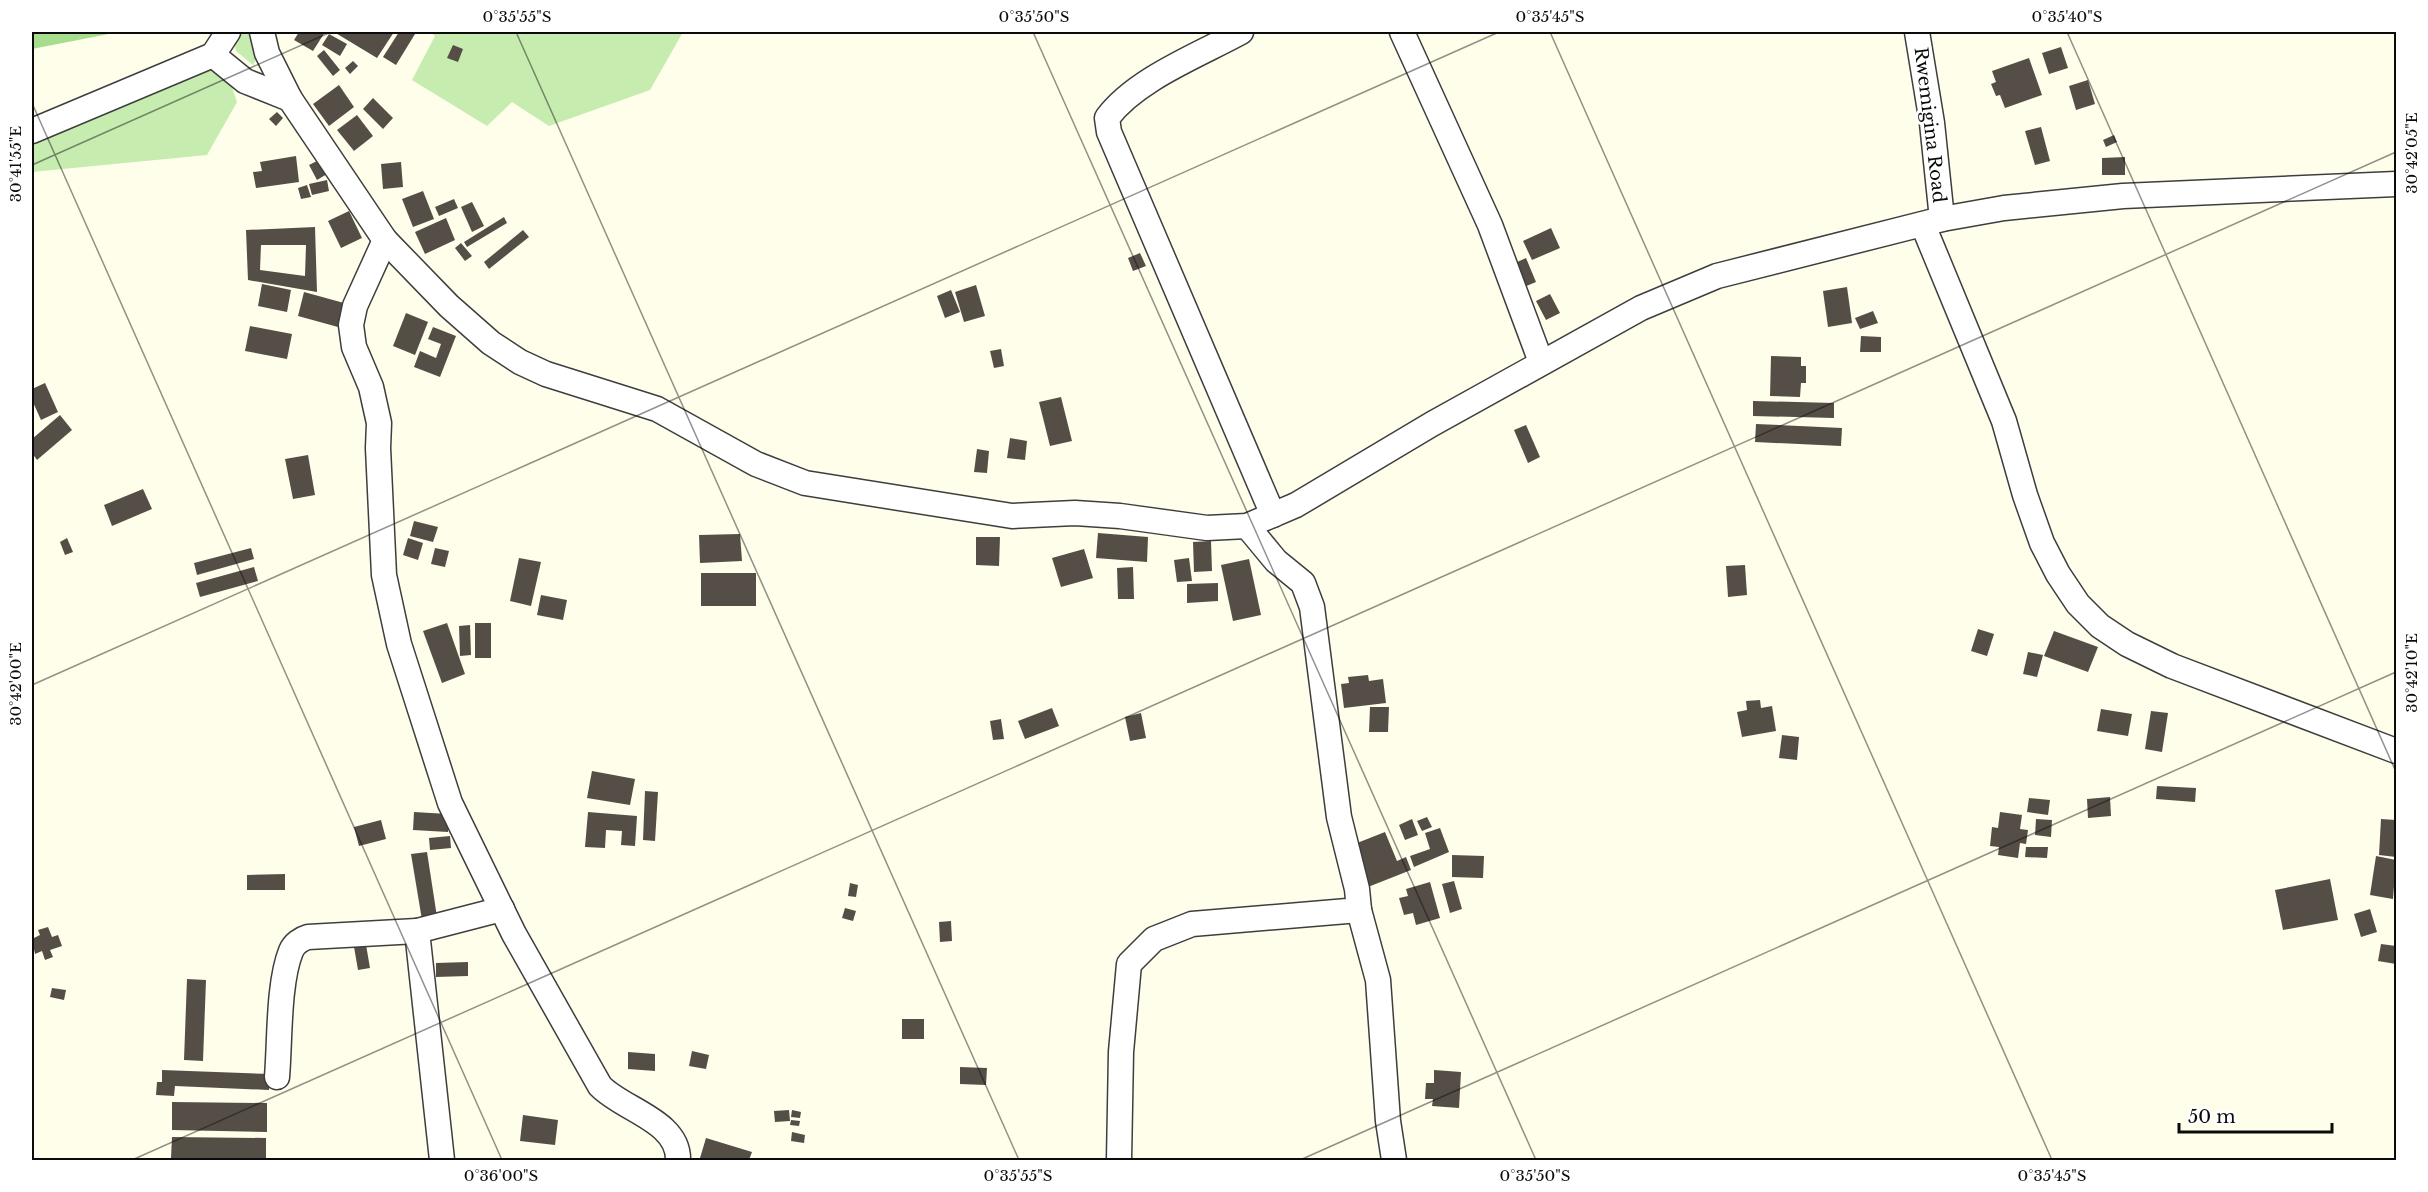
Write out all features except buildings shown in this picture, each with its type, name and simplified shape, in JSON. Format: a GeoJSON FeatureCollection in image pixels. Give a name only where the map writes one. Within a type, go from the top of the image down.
{"type":"FeatureCollection","features":[{"type":"Feature","properties":{"kind":"street"},"geometry":{"type":"LineString","coordinates":[[32,131],[213,55],[228,32]]}},
{"type":"Feature","properties":{"kind":"street"},"geometry":{"type":"LineString","coordinates":[[262,32],[267,53],[290,99],[385,240],[449,306],[491,343],[520,362],[546,374],[657,409],[756,464],[805,483],[1012,516],[1075,513],[1120,516],[1207,528],[1248,526],[1296,505],[1541,362],[1641,308],[1717,276],[1932,222],[2004,208],[2123,196],[2397,184]]}},
{"type":"Feature","properties":{"kind":"street"},"geometry":{"type":"LineString","coordinates":[[1241,32],[1145,84],[1118,103],[1107,118],[1109,132],[1273,515]]}},
{"type":"Feature","properties":{"kind":"street"},"geometry":{"type":"LineString","coordinates":[[1402,32],[1490,225],[1541,362]]}},
{"type":"Feature","properties":{"kind":"street","name":"Rwemigina Road"},"geometry":{"type":"LineString","coordinates":[[1917,32],[1932,123],[1932,222],[2004,421],[2025,495],[2042,543],[2058,574],[2078,604],[2100,626],[2127,644],[2172,666],[2397,751]]}},
{"type":"Feature","properties":{"kind":"street"},"geometry":{"type":"LineString","coordinates":[[213,55],[245,81],[290,99]]}},
{"type":"Feature","properties":{"kind":"street"},"geometry":{"type":"LineString","coordinates":[[385,240],[355,306],[351,325],[354,347],[371,387],[379,423],[378,448],[384,575],[399,644],[450,803],[502,909],[600,1086],[617,1100],[666,1131],[675,1142],[678,1161]]}},
{"type":"Feature","properties":{"kind":"street"},"geometry":{"type":"LineString","coordinates":[[1248,526],[1276,561],[1303,583],[1312,607],[1339,817],[1358,889],[1359,910],[1378,980],[1388,1121],[1394,1161]]}},
{"type":"Feature","properties":{"kind":"street"},"geometry":{"type":"LineString","coordinates":[[277,1077],[283,992],[291,950],[298,942],[308,937],[417,932],[502,909]]}},
{"type":"Feature","properties":{"kind":"street"},"geometry":{"type":"LineString","coordinates":[[1119,1161],[1121,1052],[1129,964],[1154,939],[1192,924],[1359,910]]}},
{"type":"Feature","properties":{"kind":"street"},"geometry":{"type":"LineString","coordinates":[[417,932],[442,1161]]}},
{"type":"Feature","properties":{"kind":"green space"},"geometry":{"type":"Polygon","coordinates":[[[32,32],[119,32],[32,49],[32,32]]]}},
{"type":"Feature","properties":{"kind":"green space"},"geometry":{"type":"Polygon","coordinates":[[[232,32],[251,32],[257,58],[253,65],[236,51],[232,32]]]}},
{"type":"Feature","properties":{"kind":"green space"},"geometry":{"type":"Polygon","coordinates":[[[430,32],[683,32],[650,90],[549,126],[512,102],[487,126],[412,80],[435,36],[430,32]]]}},
{"type":"Feature","properties":{"kind":"green space"},"geometry":{"type":"Polygon","coordinates":[[[197,52],[225,67],[237,102],[207,155],[32,172],[32,126],[197,52]]]}}]}
